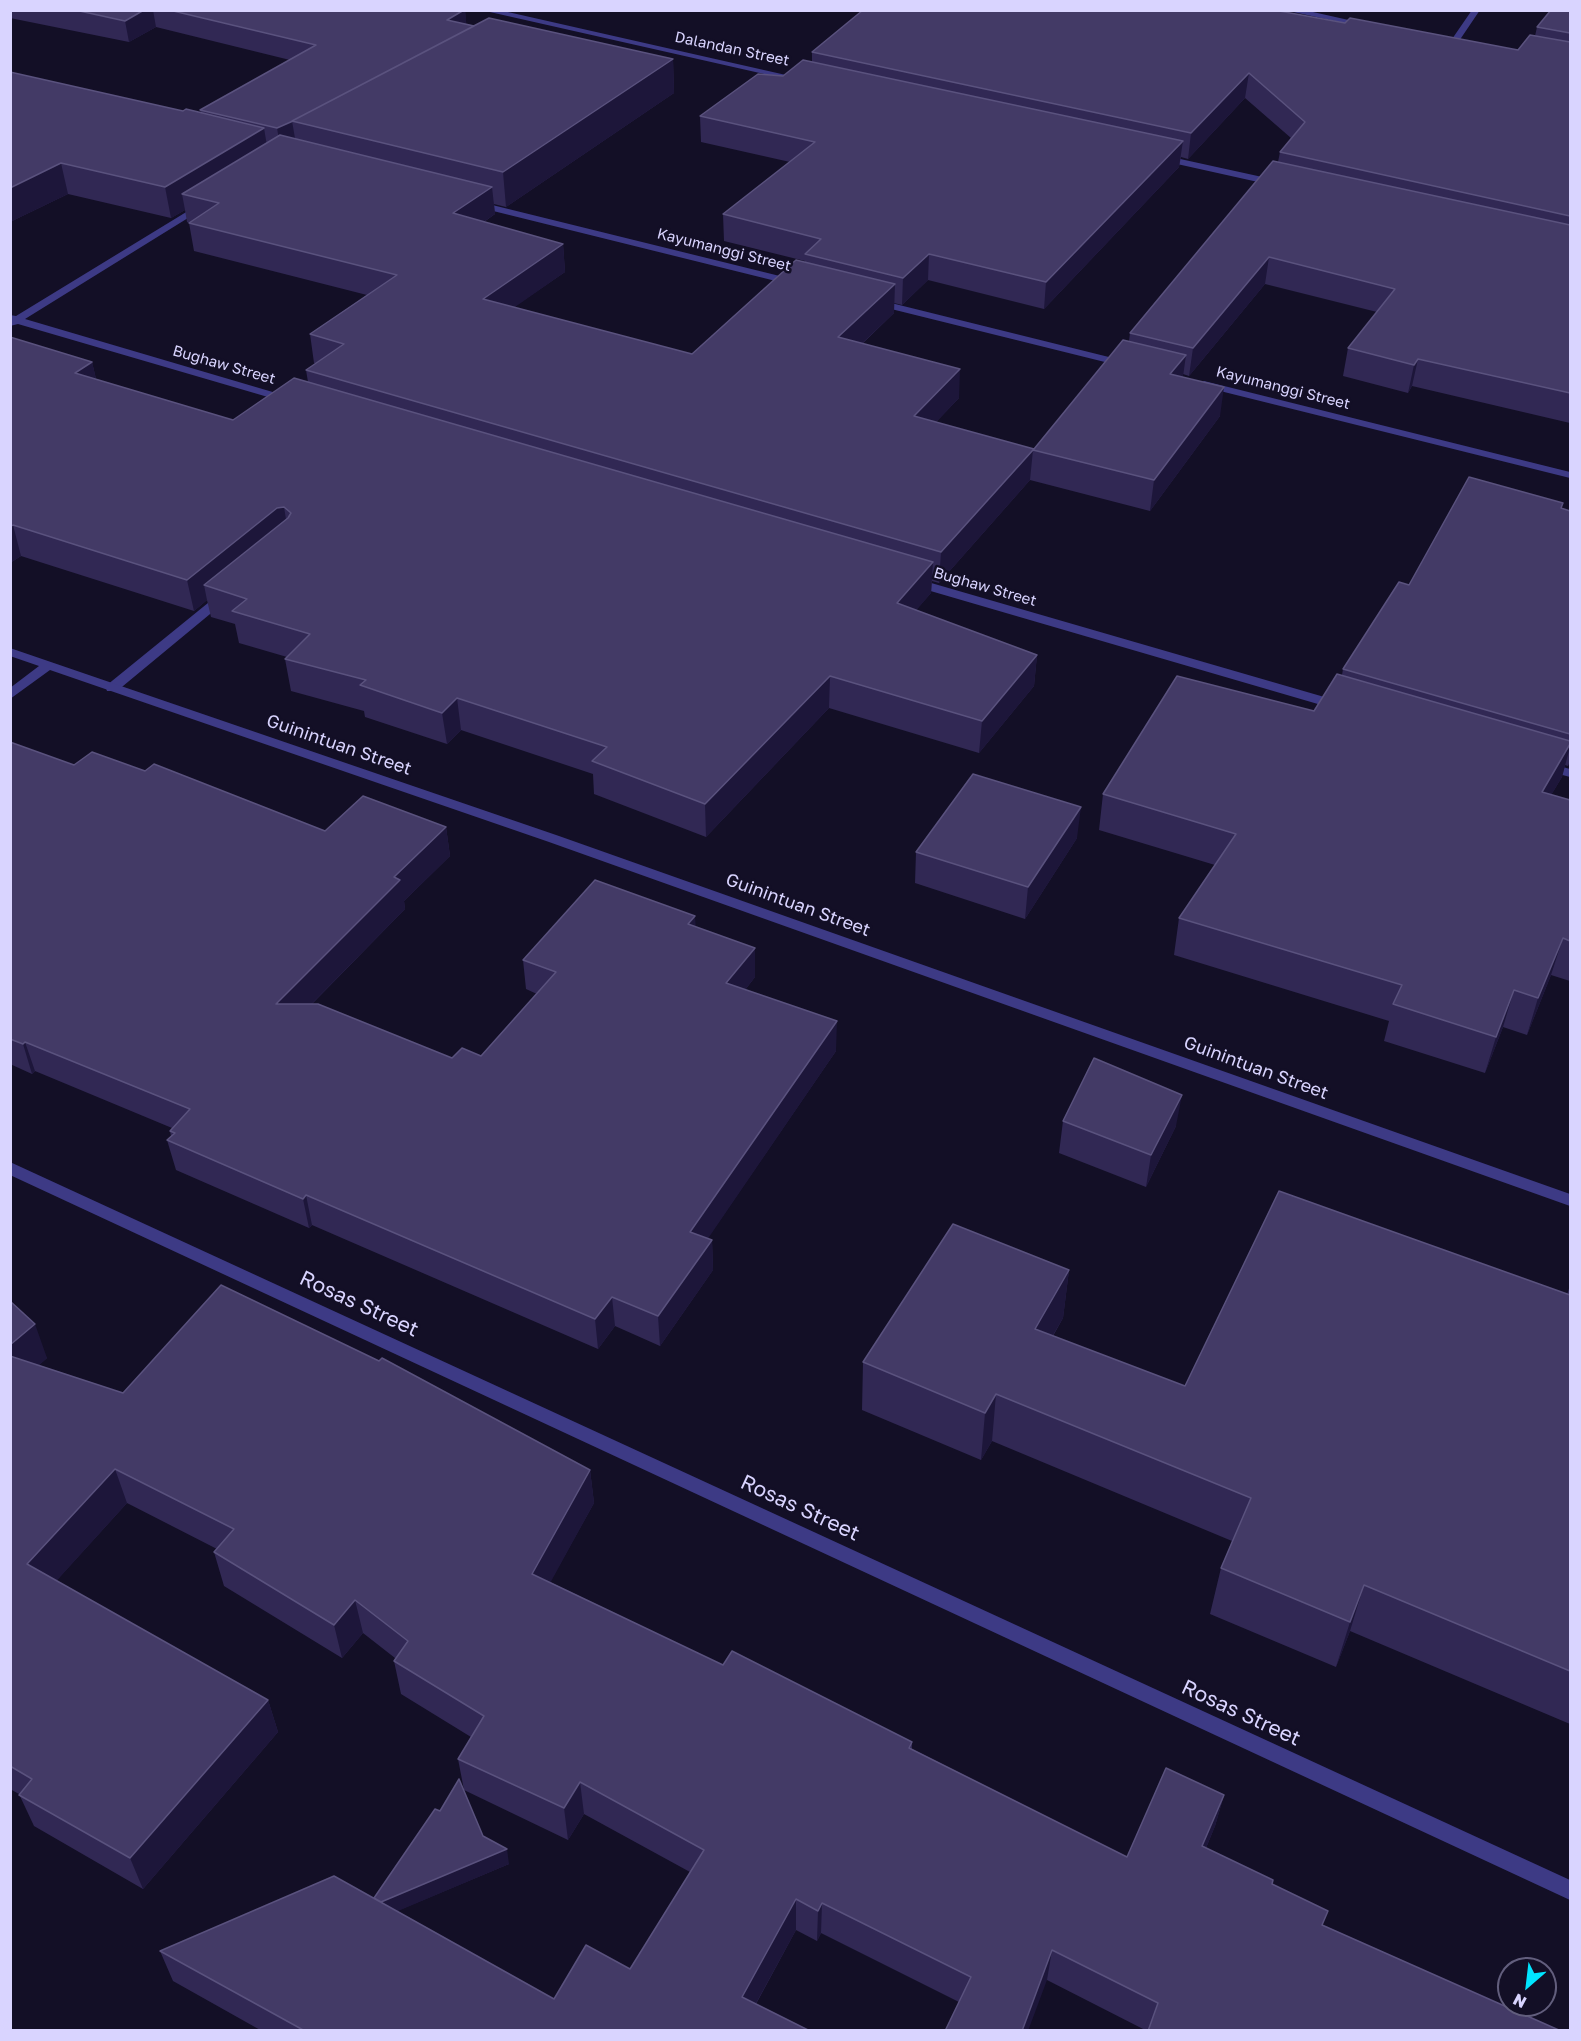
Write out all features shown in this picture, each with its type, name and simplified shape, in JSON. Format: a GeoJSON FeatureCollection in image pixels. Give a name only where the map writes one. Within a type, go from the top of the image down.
{"type":"FeatureCollection","features":[{"type":"Feature","properties":{"kind":"street","name":"Dalandan Street"},"geometry":{"type":"LineString","coordinates":[[485,10],[816,82]]}},
{"type":"Feature","properties":{"kind":"street"},"geometry":{"type":"LineString","coordinates":[[517,28],[533,10]]}},
{"type":"Feature","properties":{"kind":"street"},"geometry":{"type":"LineString","coordinates":[[1288,10],[1377,27]]}},
{"type":"Feature","properties":{"kind":"street"},"geometry":{"type":"LineString","coordinates":[[1455,42],[1476,10]]}},
{"type":"Feature","properties":{"kind":"street"},"geometry":{"type":"LineString","coordinates":[[1443,40],[1466,44]]}},
{"type":"Feature","properties":{"kind":"street"},"geometry":{"type":"LineString","coordinates":[[1153,156],[1292,186]]}},
{"type":"Feature","properties":{"kind":"street"},"geometry":{"type":"LineString","coordinates":[[12,321],[214,198]]}},
{"type":"Feature","properties":{"kind":"street","name":"Kayumanggi Street"},"geometry":{"type":"LineString","coordinates":[[469,202],[805,285]]}},
{"type":"Feature","properties":{"kind":"street"},"geometry":{"type":"LineString","coordinates":[[863,299],[1142,368]]}},
{"type":"Feature","properties":{"kind":"street","name":"Bughaw Street"},"geometry":{"type":"LineString","coordinates":[[12,321],[304,404]]}},
{"type":"Feature","properties":{"kind":"street","name":"Kayumanggi Street"},"geometry":{"type":"LineString","coordinates":[[1188,380],[1570,475]]}},
{"type":"Feature","properties":{"kind":"street","name":"Bughaw Street"},"geometry":{"type":"LineString","coordinates":[[903,578],[1352,709]]}},
{"type":"Feature","properties":{"kind":"street"},"geometry":{"type":"LineString","coordinates":[[112,687],[232,589]]}},
{"type":"Feature","properties":{"kind":"street","name":"Guinintuan Street"},"geometry":{"type":"LineString","coordinates":[[10,652],[554,839],[1570,1200]]}},
{"type":"Feature","properties":{"kind":"street"},"geometry":{"type":"LineString","coordinates":[[10,695],[48,665]]}},
{"type":"Feature","properties":{"kind":"street"},"geometry":{"type":"LineString","coordinates":[[1536,763],[1570,773]]}},
{"type":"Feature","properties":{"kind":"street","name":"Rosas Street"},"geometry":{"type":"LineString","coordinates":[[10,1167],[1570,1890]]}},
{"type":"Feature","properties":{"kind":"building"},"geometry":{"type":"Polygon","coordinates":[[[75,10],[144,10],[125,21],[75,10]]]}},
{"type":"Feature","properties":{"kind":"building"},"geometry":{"type":"Polygon","coordinates":[[[169,10],[464,10],[447,20],[474,26],[277,128],[200,110],[316,45],[169,10]]]}},
{"type":"Feature","properties":{"kind":"building"},"geometry":{"type":"Polygon","coordinates":[[[863,10],[1274,10],[1345,23],[1350,18],[1518,50],[1530,35],[1570,42],[1570,216],[1280,152],[1305,122],[1249,73],[1191,133],[812,52],[863,10]]]}},
{"type":"Feature","properties":{"kind":"building"},"geometry":{"type":"Polygon","coordinates":[[[1551,10],[1570,10],[1570,33],[1537,27],[1551,10]]]}},
{"type":"Feature","properties":{"kind":"building"},"geometry":{"type":"Polygon","coordinates":[[[489,18],[673,59],[503,172],[292,121],[489,18]]]}},
{"type":"Feature","properties":{"kind":"building"},"geometry":{"type":"Polygon","coordinates":[[[803,60],[1183,141],[1046,282],[929,254],[903,278],[805,254],[821,239],[723,214],[815,142],[700,116],[758,74],[783,76],[803,60]]]}},
{"type":"Feature","properties":{"kind":"building"},"geometry":{"type":"Polygon","coordinates":[[[10,72],[264,128],[165,187],[61,163],[10,188],[10,72]]]}},
{"type":"Feature","properties":{"kind":"building"},"geometry":{"type":"Polygon","coordinates":[[[280,135],[492,187],[453,213],[563,244],[483,299],[692,354],[796,260],[895,284],[838,337],[960,369],[914,416],[1034,449],[1123,340],[1186,355],[1170,374],[1224,387],[1154,480],[1033,450],[941,552],[306,370],[344,344],[310,334],[397,275],[189,223],[219,203],[182,194],[280,135]]]}},
{"type":"Feature","properties":{"kind":"building"},"geometry":{"type":"Polygon","coordinates":[[[1273,161],[1570,225],[1570,393],[1418,359],[1414,365],[1348,348],[1395,289],[1269,257],[1193,348],[1130,333],[1273,161]]]}},
{"type":"Feature","properties":{"kind":"building"},"geometry":{"type":"Polygon","coordinates":[[[10,337],[92,362],[75,373],[233,420],[294,378],[933,562],[897,603],[1037,655],[982,721],[830,676],[705,804],[592,761],[607,747],[457,698],[442,713],[360,685],[366,680],[285,659],[310,634],[232,611],[247,599],[204,585],[288,518],[291,513],[284,507],[277,508],[187,580],[13,525],[10,527],[10,337]]]}},
{"type":"Feature","properties":{"kind":"building"},"geometry":{"type":"Polygon","coordinates":[[[1469,477],[1563,503],[1561,508],[1570,511],[1570,734],[1343,669],[1399,582],[1409,585],[1469,477]]]}},
{"type":"Feature","properties":{"kind":"building"},"geometry":{"type":"Polygon","coordinates":[[[1337,674],[1570,741],[1542,792],[1570,800],[1570,941],[1563,938],[1538,998],[1514,990],[1496,1037],[1393,1004],[1402,985],[1179,918],[1236,834],[1103,794],[1177,676],[1314,711],[1337,674]]]}},
{"type":"Feature","properties":{"kind":"building"},"geometry":{"type":"Polygon","coordinates":[[[10,742],[74,765],[92,752],[145,771],[154,764],[325,831],[363,796],[446,827],[394,877],[400,880],[276,1004],[318,1004],[452,1058],[462,1048],[481,1056],[556,972],[523,960],[595,880],[695,916],[688,924],[755,948],[726,983],[837,1021],[690,1232],[712,1240],[658,1316],[612,1297],[595,1319],[306,1195],[303,1199],[167,1140],[175,1133],[170,1131],[190,1109],[25,1042],[23,1044],[10,1039],[10,742]]]}},
{"type":"Feature","properties":{"kind":"building"},"geometry":{"type":"Polygon","coordinates":[[[973,774],[1081,807],[1028,887],[916,852],[973,774]]]}},
{"type":"Feature","properties":{"kind":"building"},"geometry":{"type":"Polygon","coordinates":[[[1094,1058],[1182,1095],[1151,1155],[1063,1121],[1094,1058]]]}},
{"type":"Feature","properties":{"kind":"building"},"geometry":{"type":"Polygon","coordinates":[[[1279,1191],[1570,1295],[1570,1671],[1364,1585],[1350,1622],[1221,1568],[1251,1498],[996,1394],[985,1413],[863,1362],[953,1224],[1069,1270],[1035,1329],[1185,1386],[1279,1191]]]}},
{"type":"Feature","properties":{"kind":"building"},"geometry":{"type":"Polygon","coordinates":[[[221,1285],[379,1361],[382,1358],[590,1470],[532,1574],[723,1665],[732,1651],[912,1742],[909,1748],[1127,1857],[1166,1768],[1224,1795],[1202,1846],[1273,1880],[1272,1884],[1328,1911],[1322,1925],[1497,2003],[1497,2017],[1529,2017],[1561,2031],[1148,2031],[1158,2003],[1052,1950],[1022,2031],[945,2031],[971,1977],[822,1903],[818,1911],[796,1899],[742,1997],[810,2031],[305,2031],[160,1951],[334,1876],[554,1999],[586,1945],[630,1969],[704,1850],[580,1782],[564,1808],[458,1759],[484,1716],[394,1661],[408,1641],[355,1600],[334,1625],[214,1552],[234,1529],[115,1469],[27,1564],[268,1700],[130,1858],[19,1795],[32,1779],[10,1766],[10,1356],[123,1393],[221,1285]]]}},
{"type":"Feature","properties":{"kind":"building"},"geometry":{"type":"Polygon","coordinates":[[[10,1301],[35,1324],[10,1345],[10,1301]]]}},
{"type":"Feature","properties":{"kind":"building"},"geometry":{"type":"Polygon","coordinates":[[[459,1779],[483,1836],[507,1849],[381,1902],[374,1898],[435,1809],[440,1811],[459,1779]]]}}]}
